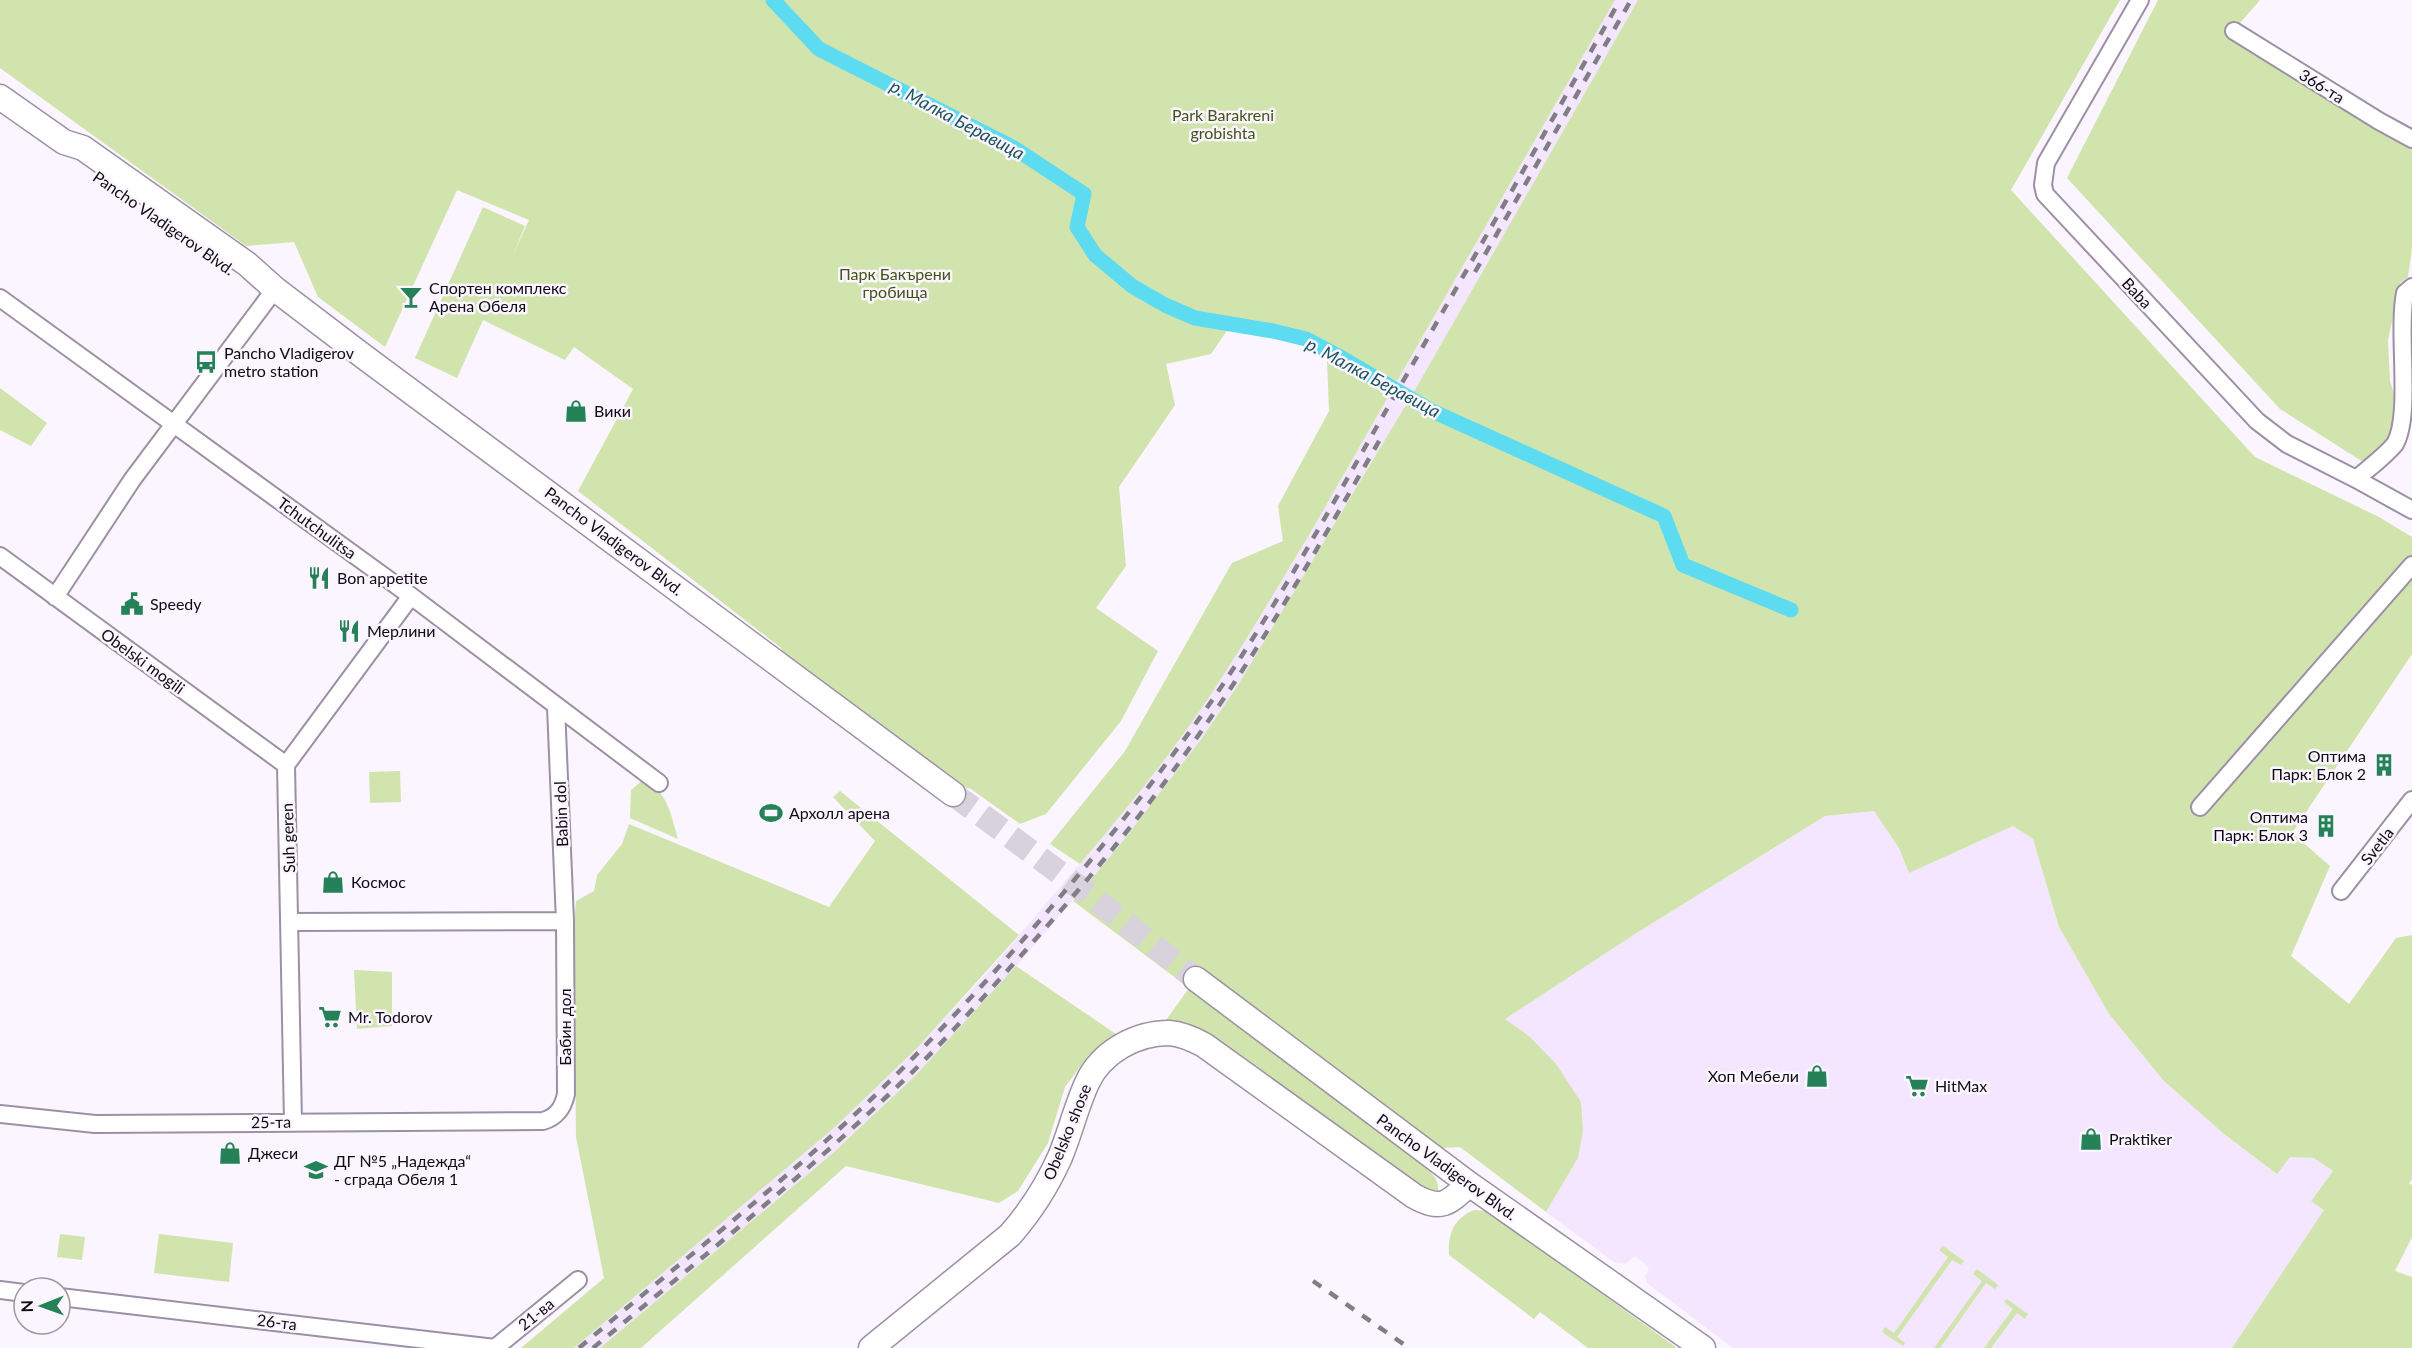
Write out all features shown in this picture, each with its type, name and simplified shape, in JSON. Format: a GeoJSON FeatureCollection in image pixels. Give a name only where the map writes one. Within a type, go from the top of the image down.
{"type":"FeatureCollection","features":[{"type":"Feature","properties":{"kind":"street","name":"Baba"},"geometry":{"type":"LineString","coordinates":[[2140,0],[2046,163],[2043,185],[2045,194],[2257,421],[2287,444],[2412,510]]}},
{"type":"Feature","properties":{"kind":"street","name":"366-та"},"geometry":{"type":"LineString","coordinates":[[2234,31],[2412,139]]}},
{"type":"Feature","properties":{"kind":"street","name":"Pancho Vladigerov Blvd."},"geometry":{"type":"LineString","coordinates":[[0,97],[64,142],[83,148],[247,264],[275,289],[953,794]]}},
{"type":"Feature","properties":{"kind":"street"},"geometry":{"type":"LineString","coordinates":[[55,597],[132,480],[275,289]]}},
{"type":"Feature","properties":{"kind":"street"},"geometry":{"type":"LineString","coordinates":[[2356,479],[2396,444],[2405,428],[2408,405],[2402,309],[2408,290]]}},
{"type":"Feature","properties":{"kind":"street","name":"Tchutchulitsa"},"geometry":{"type":"LineString","coordinates":[[0,298],[411,596],[659,783]]}},
{"type":"Feature","properties":{"kind":"street","name":"Obelski mogili"},"geometry":{"type":"LineString","coordinates":[[0,556],[286,765]]}},
{"type":"Feature","properties":{"kind":"street"},"geometry":{"type":"LineString","coordinates":[[2200,807],[2412,565]]}},
{"type":"Feature","properties":{"kind":"street"},"geometry":{"type":"LineString","coordinates":[[286,765],[411,596]]}},
{"type":"Feature","properties":{"kind":"street","name":"Babin dol"},"geometry":{"type":"LineString","coordinates":[[556,707],[565,921]]}},
{"type":"Feature","properties":{"kind":"street","name":"Suh geren"},"geometry":{"type":"LineString","coordinates":[[286,765],[293,1122]]}},
{"type":"Feature","properties":{"kind":"street","name":"Svetla"},"geometry":{"type":"LineString","coordinates":[[2340,891],[2411,805]]}},
{"type":"Feature","properties":{"kind":"street"},"geometry":{"type":"LineString","coordinates":[[290,922],[565,921]]}},
{"type":"Feature","properties":{"kind":"street","name":"Бабин дол"},"geometry":{"type":"LineString","coordinates":[[543,1121],[550,1119],[564,1105],[566,1094],[565,921]]}},
{"type":"Feature","properties":{"kind":"street","name":"Pancho Vladigerov Blvd."},"geometry":{"type":"LineString","coordinates":[[1196,979],[1469,1184],[1703,1348]]}},
{"type":"Feature","properties":{"kind":"street","name":"Obelsko shose"},"geometry":{"type":"LineString","coordinates":[[871,1348],[1010,1235],[1029,1214],[1060,1156],[1087,1081],[1111,1053],[1133,1040],[1170,1033],[1186,1036],[1204,1045],[1426,1203],[1445,1204],[1469,1184]]}},
{"type":"Feature","properties":{"kind":"street","name":"25-та"},"geometry":{"type":"LineString","coordinates":[[0,1114],[95,1124],[543,1121]]}},
{"type":"Feature","properties":{"kind":"street","name":"21-ва"},"geometry":{"type":"LineString","coordinates":[[495,1348],[578,1280]]}},
{"type":"Feature","properties":{"kind":"street","name":"26-та"},"geometry":{"type":"LineString","coordinates":[[72,1298],[495,1348]]}},
{"type":"Feature","properties":{"kind":"shaded area"},"geometry":{"type":"Polygon","coordinates":[[[1615,0],[1638,0],[1416,388],[1238,685],[1202,738],[1123,842],[995,991],[916,1075],[833,1153],[600,1348],[574,1348],[835,1127],[918,1047],[986,974],[1118,819],[1210,695],[1260,617],[1615,0]]]}},
{"type":"Feature","properties":{"kind":"shaded area"},"geometry":{"type":"Polygon","coordinates":[[[1874,811],[1899,848],[1909,873],[2013,826],[2033,839],[2059,927],[2109,1014],[2164,1081],[2224,1134],[2276,1173],[2290,1157],[2314,1158],[2333,1171],[2311,1200],[2324,1210],[2232,1348],[1733,1348],[1647,1283],[1645,1276],[1649,1269],[1643,1262],[1634,1256],[1626,1264],[1614,1262],[1546,1212],[1578,1158],[1504,1019],[1635,934],[1825,816],[1874,811]]]}},
{"type":"Feature","properties":{"kind":"green space","name":"Парк Бакърени гробища"},"geometry":{"type":"Polygon","coordinates":[[[0,0],[1615,0],[1312,530],[1250,633],[1181,738],[1080,864],[1050,844],[1125,751],[1232,563],[1283,541],[1278,506],[1329,411],[1327,360],[1299,343],[1228,329],[1211,354],[1166,364],[1175,405],[1119,487],[1126,566],[1096,608],[1158,651],[1121,721],[1046,814],[1020,824],[971,789],[960,786],[785,654],[780,647],[578,491],[633,389],[574,347],[565,360],[483,320],[457,378],[415,358],[483,207],[525,226],[513,255],[529,220],[457,190],[385,347],[318,297],[294,242],[246,246],[0,68],[0,0]]]}},
{"type":"Feature","properties":{"kind":"green space"},"geometry":{"type":"Polygon","coordinates":[[[1638,0],[2120,0],[2011,190],[2255,457],[2379,517],[2412,537],[2412,654],[2292,833],[2330,866],[2291,956],[2349,1004],[2396,938],[2412,935],[2412,1179],[2409,1184],[2412,1185],[2412,1237],[2395,1271],[2412,1277],[2412,1348],[2232,1348],[2324,1210],[2311,1201],[2333,1171],[2314,1158],[2290,1157],[2277,1174],[2224,1134],[2164,1081],[2109,1014],[2059,927],[2033,839],[2013,826],[1909,873],[1899,848],[1874,811],[1825,816],[1635,934],[1505,1019],[1530,1037],[1556,1064],[1581,1102],[1583,1131],[1578,1158],[1546,1212],[1460,1147],[1442,1148],[1203,971],[1190,988],[1425,1167],[1435,1178],[1438,1191],[1432,1193],[1423,1190],[1245,1058],[1205,1033],[1164,1023],[1189,988],[1073,901],[1123,841],[1202,738],[1238,685],[1416,388],[1638,0]]]}},
{"type":"Feature","properties":{"kind":"green space"},"geometry":{"type":"Polygon","coordinates":[[[2158,0],[2260,0],[2234,30],[2412,139],[2412,248],[2408,277],[2400,283],[2388,340],[2390,381],[2400,412],[2393,436],[2363,462],[2280,409],[2067,178],[2158,0]]]}},
{"type":"Feature","properties":{"kind":"green space"},"geometry":{"type":"Polygon","coordinates":[[[0,388],[47,423],[31,446],[0,430],[0,388]]]}},
{"type":"Feature","properties":{"kind":"green space"},"geometry":{"type":"Polygon","coordinates":[[[400,771],[401,802],[370,803],[369,772],[400,771]]]}},
{"type":"Feature","properties":{"kind":"green space"},"geometry":{"type":"Polygon","coordinates":[[[644,779],[664,798],[678,839],[630,818],[631,790],[644,779]]]}},
{"type":"Feature","properties":{"kind":"green space"},"geometry":{"type":"Polygon","coordinates":[[[840,791],[1019,935],[918,1047],[835,1127],[574,1348],[521,1348],[604,1278],[576,1137],[574,925],[576,901],[594,891],[597,875],[622,844],[629,824],[829,907],[875,841],[833,797],[840,791]]]}},
{"type":"Feature","properties":{"kind":"green space"},"geometry":{"type":"Polygon","coordinates":[[[1016,966],[1116,1034],[1089,1055],[1065,1087],[1048,1143],[1018,1191],[999,1203],[846,1166],[641,1348],[600,1348],[833,1153],[916,1075],[1016,966]]]}},
{"type":"Feature","properties":{"kind":"green space"},"geometry":{"type":"Polygon","coordinates":[[[354,970],[392,972],[392,1026],[357,1029],[354,970]]]}},
{"type":"Feature","properties":{"kind":"green space"},"geometry":{"type":"Polygon","coordinates":[[[1474,1210],[1488,1211],[1677,1348],[1588,1348],[1540,1312],[1534,1319],[1449,1255],[1453,1228],[1461,1218],[1474,1210]]]}},
{"type":"Feature","properties":{"kind":"green space"},"geometry":{"type":"Polygon","coordinates":[[[60,1234],[85,1237],[82,1260],[57,1257],[60,1234]]]}},
{"type":"Feature","properties":{"kind":"green space"},"geometry":{"type":"Polygon","coordinates":[[[159,1234],[233,1243],[229,1282],[154,1273],[159,1234]]]}},
{"type":"Feature","properties":{"kind":"green space"},"geometry":{"type":"Polygon","coordinates":[[[1943,1246],[1964,1261],[1961,1265],[1952,1260],[1897,1337],[1905,1343],[1903,1346],[1882,1332],[1885,1327],[1894,1333],[1948,1257],[1939,1250],[1943,1246]]]}},
{"type":"Feature","properties":{"kind":"green space"},"geometry":{"type":"Polygon","coordinates":[[[1977,1269],[1998,1285],[1995,1289],[1986,1283],[1940,1348],[1934,1348],[1982,1281],[1973,1274],[1977,1269]]]}},
{"type":"Feature","properties":{"kind":"green space"},"geometry":{"type":"Polygon","coordinates":[[[2007,1299],[2028,1314],[2025,1319],[2017,1313],[1991,1348],[1984,1348],[2013,1309],[2004,1302],[2007,1299]]]}},
{"type":"Feature","properties":{"kind":"waterway","name":"р. Малка Беравица"},"geometry":{"type":"LineString","coordinates":[[773,0],[819,49],[1014,148],[1084,194],[1077,227],[1095,255],[1132,286],[1165,305],[1195,318],[1306,339],[1430,410],[1664,516],[1683,565],[1791,610]]}},
{"type":"Feature","properties":{"kind":"tunnel"},"geometry":{"type":"LineString","coordinates":[[953,794],[1087,893],[1196,979]]}},
{"type":"Feature","properties":{"kind":"railway"},"geometry":{"type":"LineString","coordinates":[[579,1348],[782,1179],[899,1072],[977,991],[1052,907],[1158,775],[1241,657],[1288,582],[1620,0]]}},
{"type":"Feature","properties":{"kind":"railway"},"geometry":{"type":"LineString","coordinates":[[1475,272],[1631,0]]}},
{"type":"Feature","properties":{"kind":"railway"},"geometry":{"type":"LineString","coordinates":[[593,1348],[751,1217],[866,1116],[947,1037],[1064,906],[1157,792],[1225,697],[1294,587],[1382,436]]}},
{"type":"Feature","properties":{"kind":"railway"},"geometry":{"type":"LineString","coordinates":[[1313,1281],[1409,1348]]}},
{"type":"Feature","properties":{"kind":"place","name":"Спортен комплекс Арена Обеля"},"geometry":{"type":"Point","coordinates":[411,297]}},
{"type":"Feature","properties":{"kind":"place","name":"Pancho Vladigerov metro station"},"geometry":{"type":"Point","coordinates":[206,362]}},
{"type":"Feature","properties":{"kind":"place","name":"Вики"},"geometry":{"type":"Point","coordinates":[576,411]}},
{"type":"Feature","properties":{"kind":"place","name":"Bon appetite"},"geometry":{"type":"Point","coordinates":[319,578]}},
{"type":"Feature","properties":{"kind":"place","name":"Speedy"},"geometry":{"type":"Point","coordinates":[132,604]}},
{"type":"Feature","properties":{"kind":"place","name":"Мерлини"},"geometry":{"type":"Point","coordinates":[349,631]}},
{"type":"Feature","properties":{"kind":"place","name":"Оптима Парк: Блок 2"},"geometry":{"type":"Point","coordinates":[2384,765]}},
{"type":"Feature","properties":{"kind":"place","name":"Архолл арена"},"geometry":{"type":"Point","coordinates":[771,813]}},
{"type":"Feature","properties":{"kind":"place","name":"Оптима Парк: Блок 3"},"geometry":{"type":"Point","coordinates":[2326,826]}},
{"type":"Feature","properties":{"kind":"place","name":"Космос"},"geometry":{"type":"Point","coordinates":[333,882]}},
{"type":"Feature","properties":{"kind":"place","name":"Mr. Todorov"},"geometry":{"type":"Point","coordinates":[330,1017]}},
{"type":"Feature","properties":{"kind":"place","name":"Хоп Мебели"},"geometry":{"type":"Point","coordinates":[1817,1076]}},
{"type":"Feature","properties":{"kind":"place","name":"HitMax"},"geometry":{"type":"Point","coordinates":[1917,1086]}},
{"type":"Feature","properties":{"kind":"place","name":"Praktiker"},"geometry":{"type":"Point","coordinates":[2091,1139]}},
{"type":"Feature","properties":{"kind":"place","name":"Джеси"},"geometry":{"type":"Point","coordinates":[230,1153]}},
{"type":"Feature","properties":{"kind":"place","name":"ДГ №5 „Надежда“ - сграда Обеля 1"},"geometry":{"type":"Point","coordinates":[316,1170]}},
{"type":"Feature","properties":{"kind":"park label","name":"Park Barakreni grobishta"},"geometry":{"type":"Point","coordinates":[1223,124]}}]}
